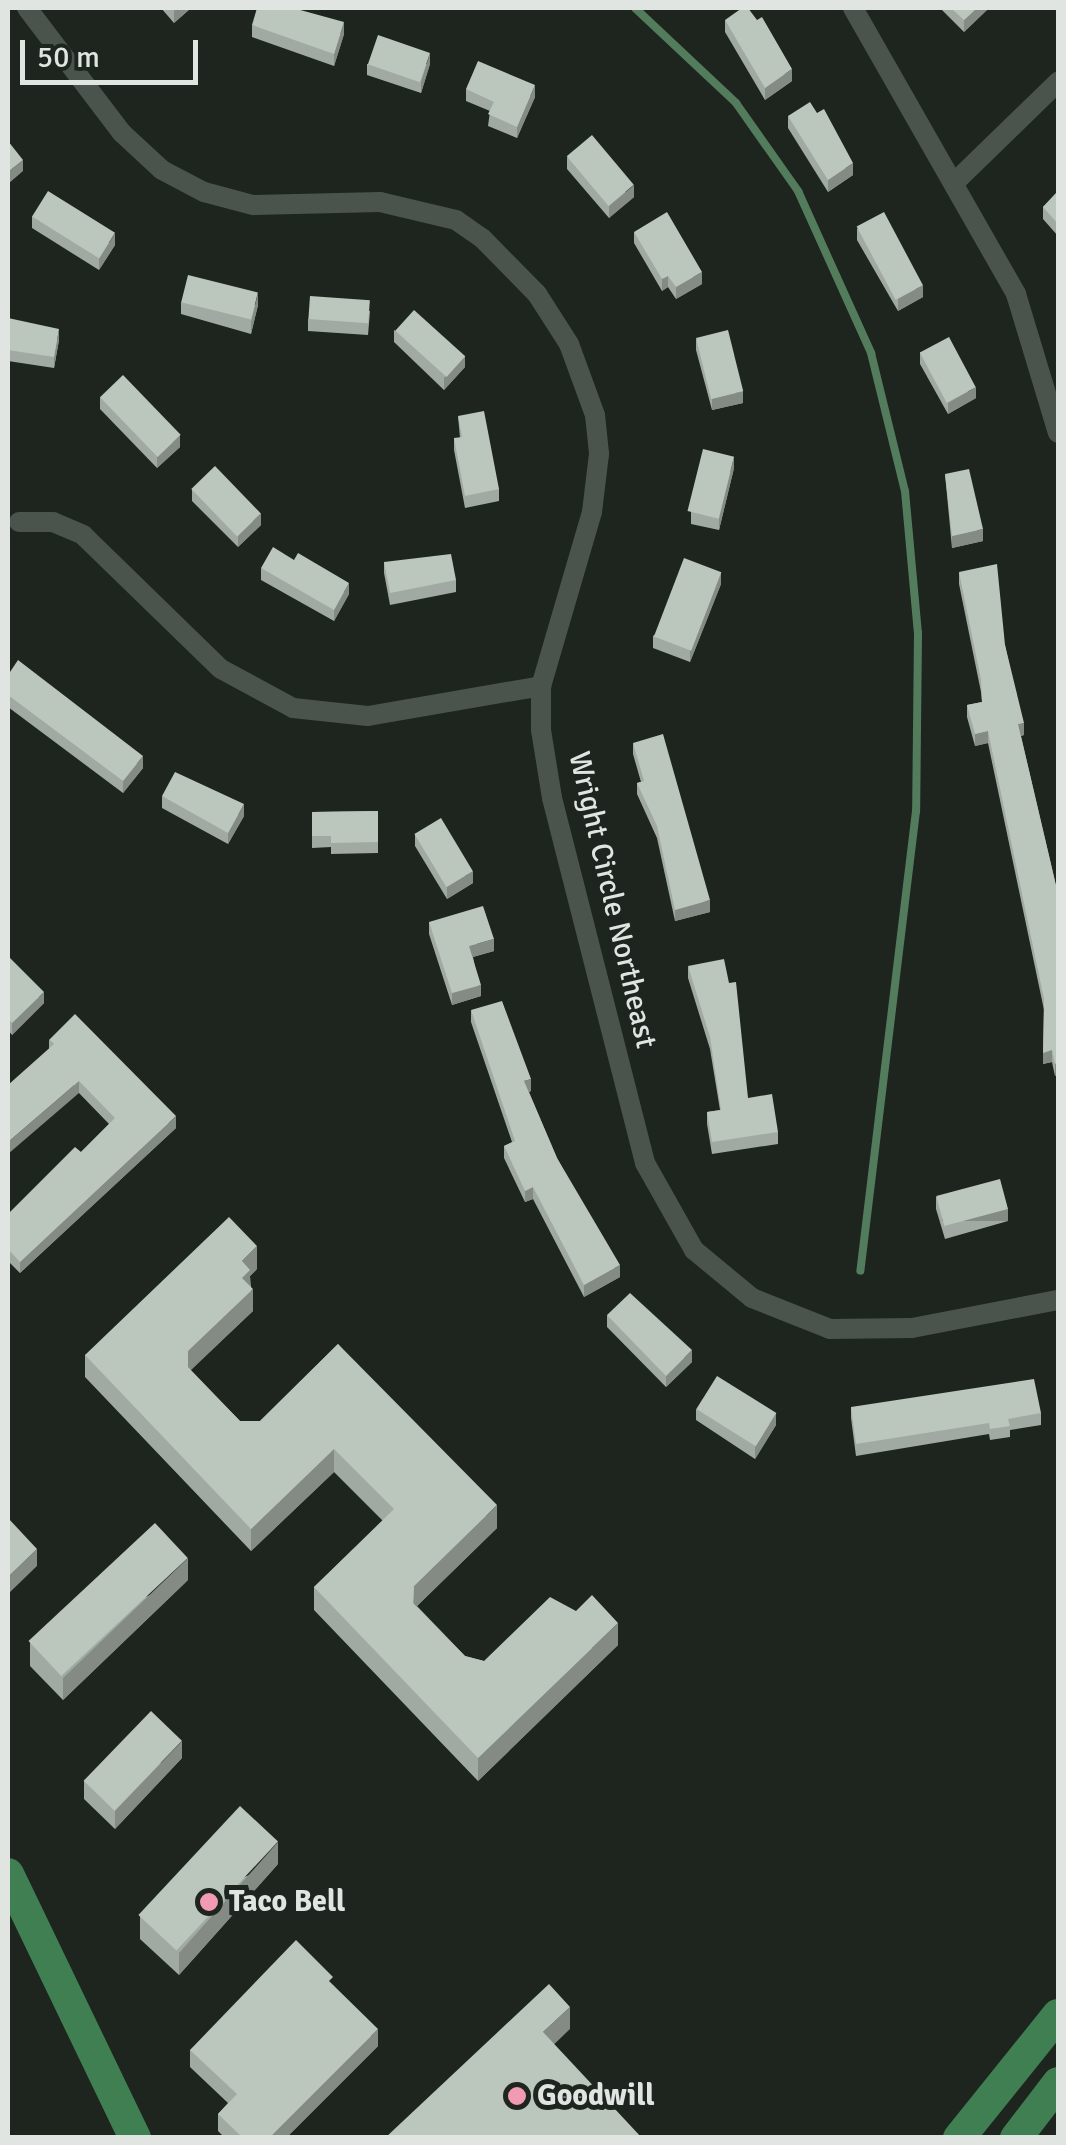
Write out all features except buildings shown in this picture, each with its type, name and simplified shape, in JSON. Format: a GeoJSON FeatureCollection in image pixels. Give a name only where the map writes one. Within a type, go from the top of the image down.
{"type":"FeatureCollection","features":[{"type":"Feature","properties":{"kind":"main road"},"geometry":{"type":"LineString","coordinates":[[8,1874],[136,2138]]}},
{"type":"Feature","properties":{"kind":"main road"},"geometry":{"type":"LineString","coordinates":[[959,2138],[1058,2015]]}},
{"type":"Feature","properties":{"kind":"main road"},"geometry":{"type":"LineString","coordinates":[[1016,2138],[1058,2083]]}},
{"type":"Feature","properties":{"kind":"main road"},"geometry":{"type":"LineString","coordinates":[[974,2138],[990,2102]]}},
{"type":"Feature","properties":{"kind":"street","name":"Wright Circle Northeast"},"geometry":{"type":"LineString","coordinates":[[27,8],[122,132],[162,170],[204,192],[253,205],[380,202],[432,210],[482,238],[537,294],[584,376],[598,454],[592,512],[542,686],[552,798],[645,1162],[694,1250],[752,1298],[830,1328],[912,1328],[1058,1300]]}},
{"type":"Feature","properties":{"kind":"street"},"geometry":{"type":"LineString","coordinates":[[853,8],[1016,294],[1058,432]]}},
{"type":"Feature","properties":{"kind":"street"},"geometry":{"type":"LineString","coordinates":[[955,182],[1058,82]]}},
{"type":"Feature","properties":{"kind":"street"},"geometry":{"type":"LineString","coordinates":[[18,522],[53,522],[84,535],[221,669],[294,708],[368,716],[542,686]]}},
{"type":"Feature","properties":{"kind":"waterway"},"geometry":{"type":"LineString","coordinates":[[635,8],[736,103],[798,191],[871,353],[905,491],[918,633],[916,811],[860,1271]]}},
{"type":"Feature","properties":{"kind":"place","name":"Taco Bell"},"geometry":{"type":"Point","coordinates":[209,1902]}},
{"type":"Feature","properties":{"kind":"place","name":"Goodwill"},"geometry":{"type":"Point","coordinates":[517,2096]}}]}
